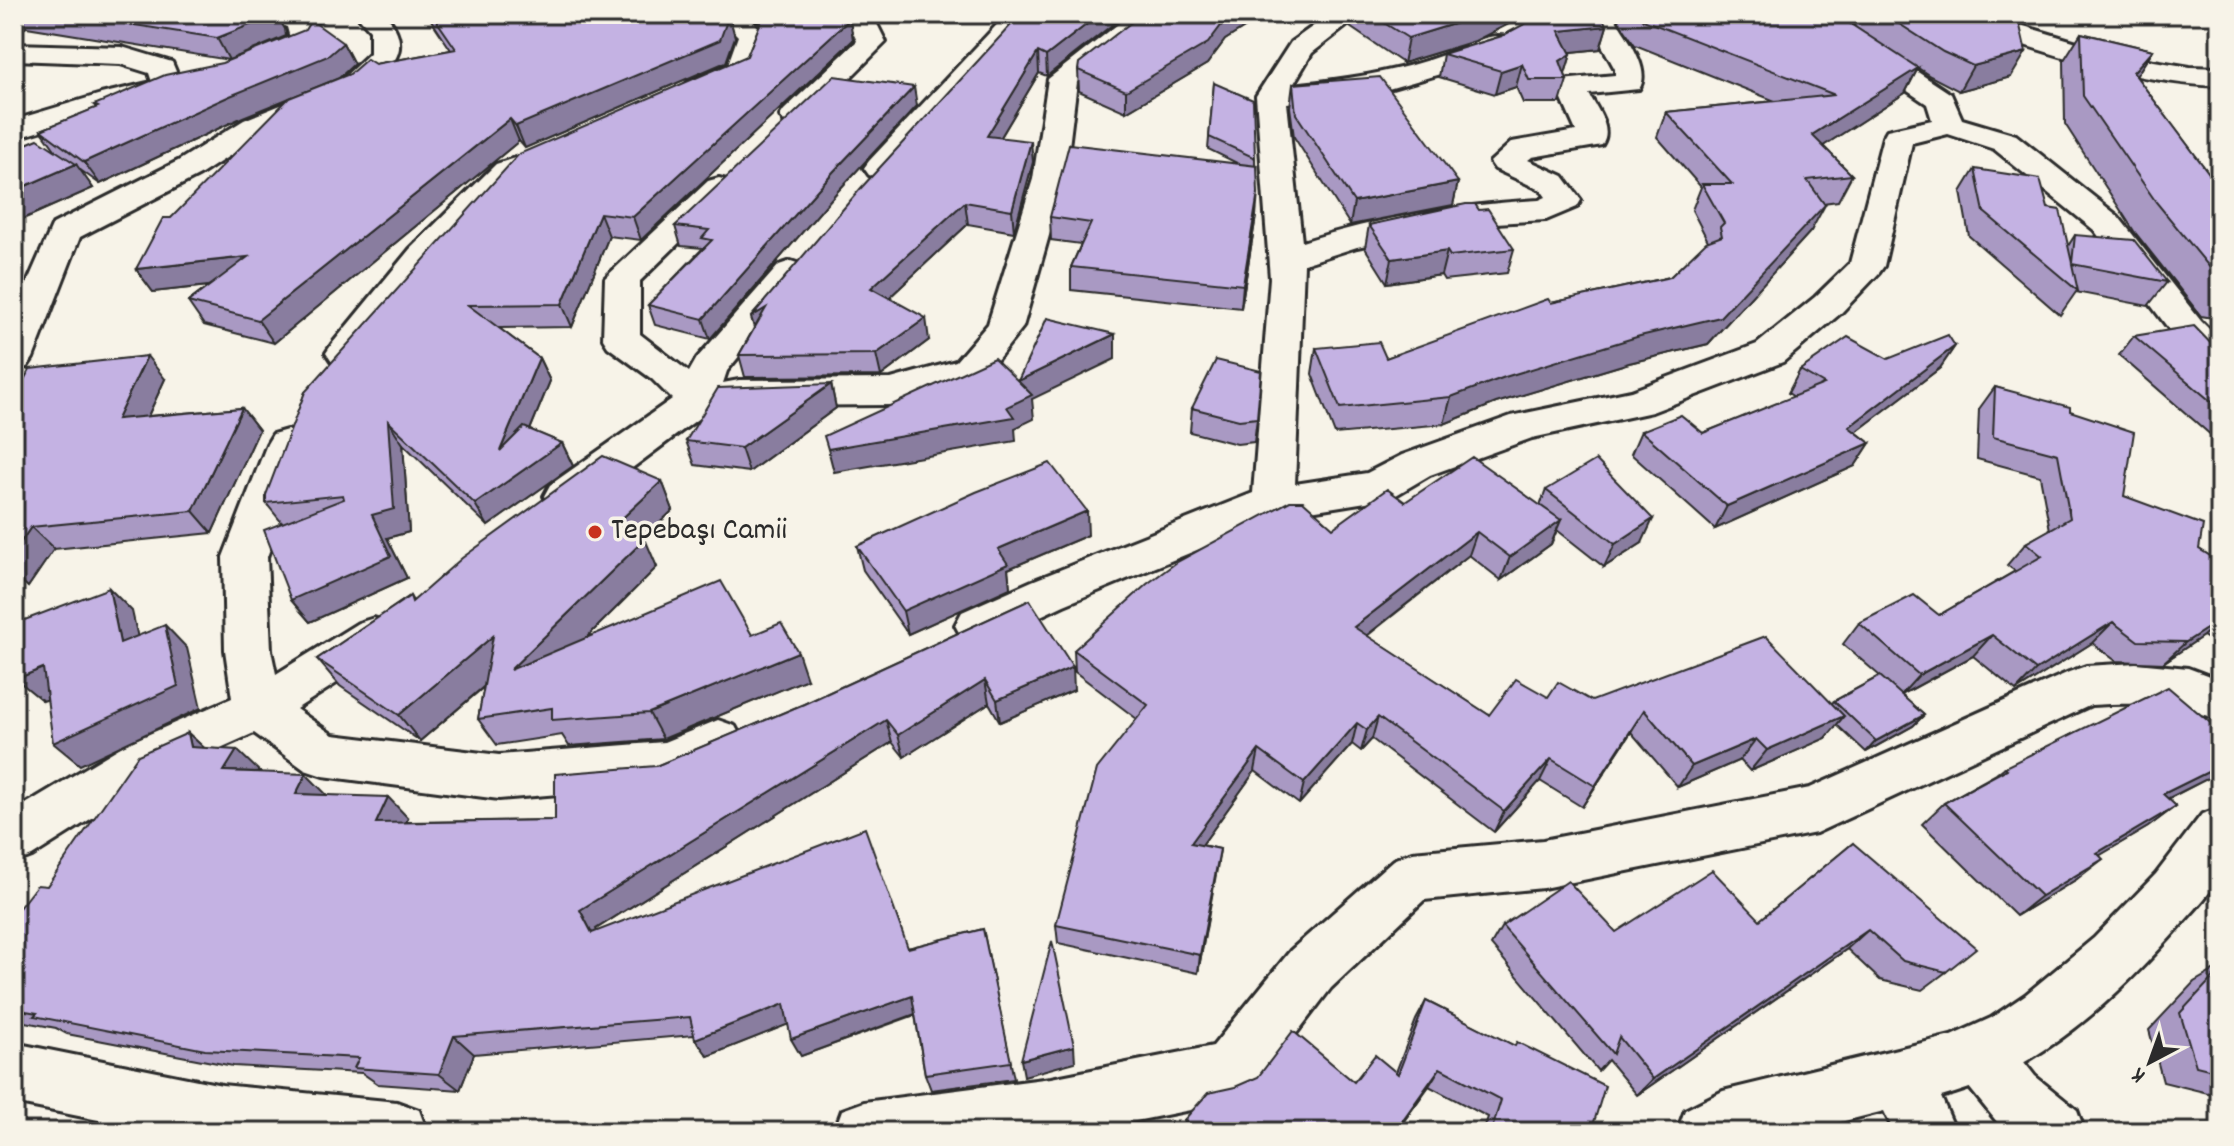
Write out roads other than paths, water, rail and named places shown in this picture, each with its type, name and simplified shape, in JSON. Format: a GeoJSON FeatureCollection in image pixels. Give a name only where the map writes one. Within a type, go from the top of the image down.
{"type":"FeatureCollection","features":[{"type":"Feature","properties":{"kind":"street"},"geometry":{"type":"LineString","coordinates":[[237,71],[305,42],[300,22],[275,14]]}},
{"type":"Feature","properties":{"kind":"street"},"geometry":{"type":"LineString","coordinates":[[14,358],[65,231],[189,168],[255,126],[350,87],[384,55],[384,29],[370,14]]}},
{"type":"Feature","properties":{"kind":"street"},"geometry":{"type":"LineString","coordinates":[[673,99],[741,69],[752,35],[730,14]]}},
{"type":"Feature","properties":{"kind":"street"},"geometry":{"type":"LineString","coordinates":[[696,401],[665,370],[621,339],[623,278],[872,42],[858,14]]}},
{"type":"Feature","properties":{"kind":"street"},"geometry":{"type":"LineString","coordinates":[[851,201],[1022,14]]}},
{"type":"Feature","properties":{"kind":"street"},"geometry":{"type":"LineString","coordinates":[[542,514],[696,401],[739,393],[891,392],[969,370],[1005,327],[1049,179],[1063,79],[1148,14]]}},
{"type":"Feature","properties":{"kind":"street"},"geometry":{"type":"LineString","coordinates":[[1273,502],[1288,278],[1271,96],[1301,48],[1348,14]]}},
{"type":"Feature","properties":{"kind":"street"},"geometry":{"type":"LineString","coordinates":[[1831,14],[1843,35],[1941,100],[1949,125]]}},
{"type":"Feature","properties":{"kind":"street"},"geometry":{"type":"LineString","coordinates":[[1954,14],[2093,55],[2189,78],[2220,77]]}},
{"type":"Feature","properties":{"kind":"street"},"geometry":{"type":"LineString","coordinates":[[1271,96],[1371,85],[1486,50],[1527,26],[1599,15],[1629,69],[1629,83],[1571,86],[1591,128],[1591,138],[1523,149],[1506,162],[1552,183],[1565,200],[1546,210],[1460,215],[1349,238],[1287,258]]}},
{"type":"Feature","properties":{"kind":"street"},"geometry":{"type":"LineString","coordinates":[[14,52],[122,56],[162,68],[182,85],[111,100],[14,130]]}},
{"type":"Feature","properties":{"kind":"street"},"geometry":{"type":"LineString","coordinates":[[948,639],[1048,593],[1273,502],[1376,487],[1416,465],[1525,426],[1638,403],[1770,353],[1828,305],[1867,266],[1898,137],[1949,125],[2005,142],[2106,223],[2188,329],[2220,362]]}},
{"type":"Feature","properties":{"kind":"street"},"geometry":{"type":"LineString","coordinates":[[329,373],[422,256],[507,171],[549,153]]}},
{"type":"Feature","properties":{"kind":"street"},"geometry":{"type":"LineString","coordinates":[[696,401],[710,367],[811,248]]}},
{"type":"Feature","properties":{"kind":"street"},"geometry":{"type":"LineString","coordinates":[[300,409],[245,557],[248,650],[258,709],[323,755],[499,777],[667,763],[752,727]]}},
{"type":"Feature","properties":{"kind":"street"},"geometry":{"type":"LineString","coordinates":[[14,839],[142,760],[258,709],[400,617]]}},
{"type":"Feature","properties":{"kind":"street"},"geometry":{"type":"LineString","coordinates":[[864,1132],[1051,1108],[1230,1072],[1311,969],[1412,877],[1543,864],[1816,810],[2086,686],[2136,683],[2188,688],[2220,700]]}},
{"type":"Feature","properties":{"kind":"street"},"geometry":{"type":"LineString","coordinates":[[1707,1132],[1723,1121],[1981,1055],[2052,1012],[2158,913],[2220,831]]}},
{"type":"Feature","properties":{"kind":"street"},"geometry":{"type":"LineString","coordinates":[[1981,1055],[2000,1083],[2027,1111],[2055,1132]]}},
{"type":"Feature","properties":{"kind":"street"},"geometry":{"type":"LineString","coordinates":[[14,1073],[222,1115],[397,1132]]}},
{"type":"Feature","properties":{"kind":"street"},"geometry":{"type":"LineString","coordinates":[[1899,1078],[1926,1132]]}},
{"type":"Feature","properties":{"kind":"place","name":"Tepebaşı Camii"},"geometry":{"type":"Point","coordinates":[595,532]}}]}
